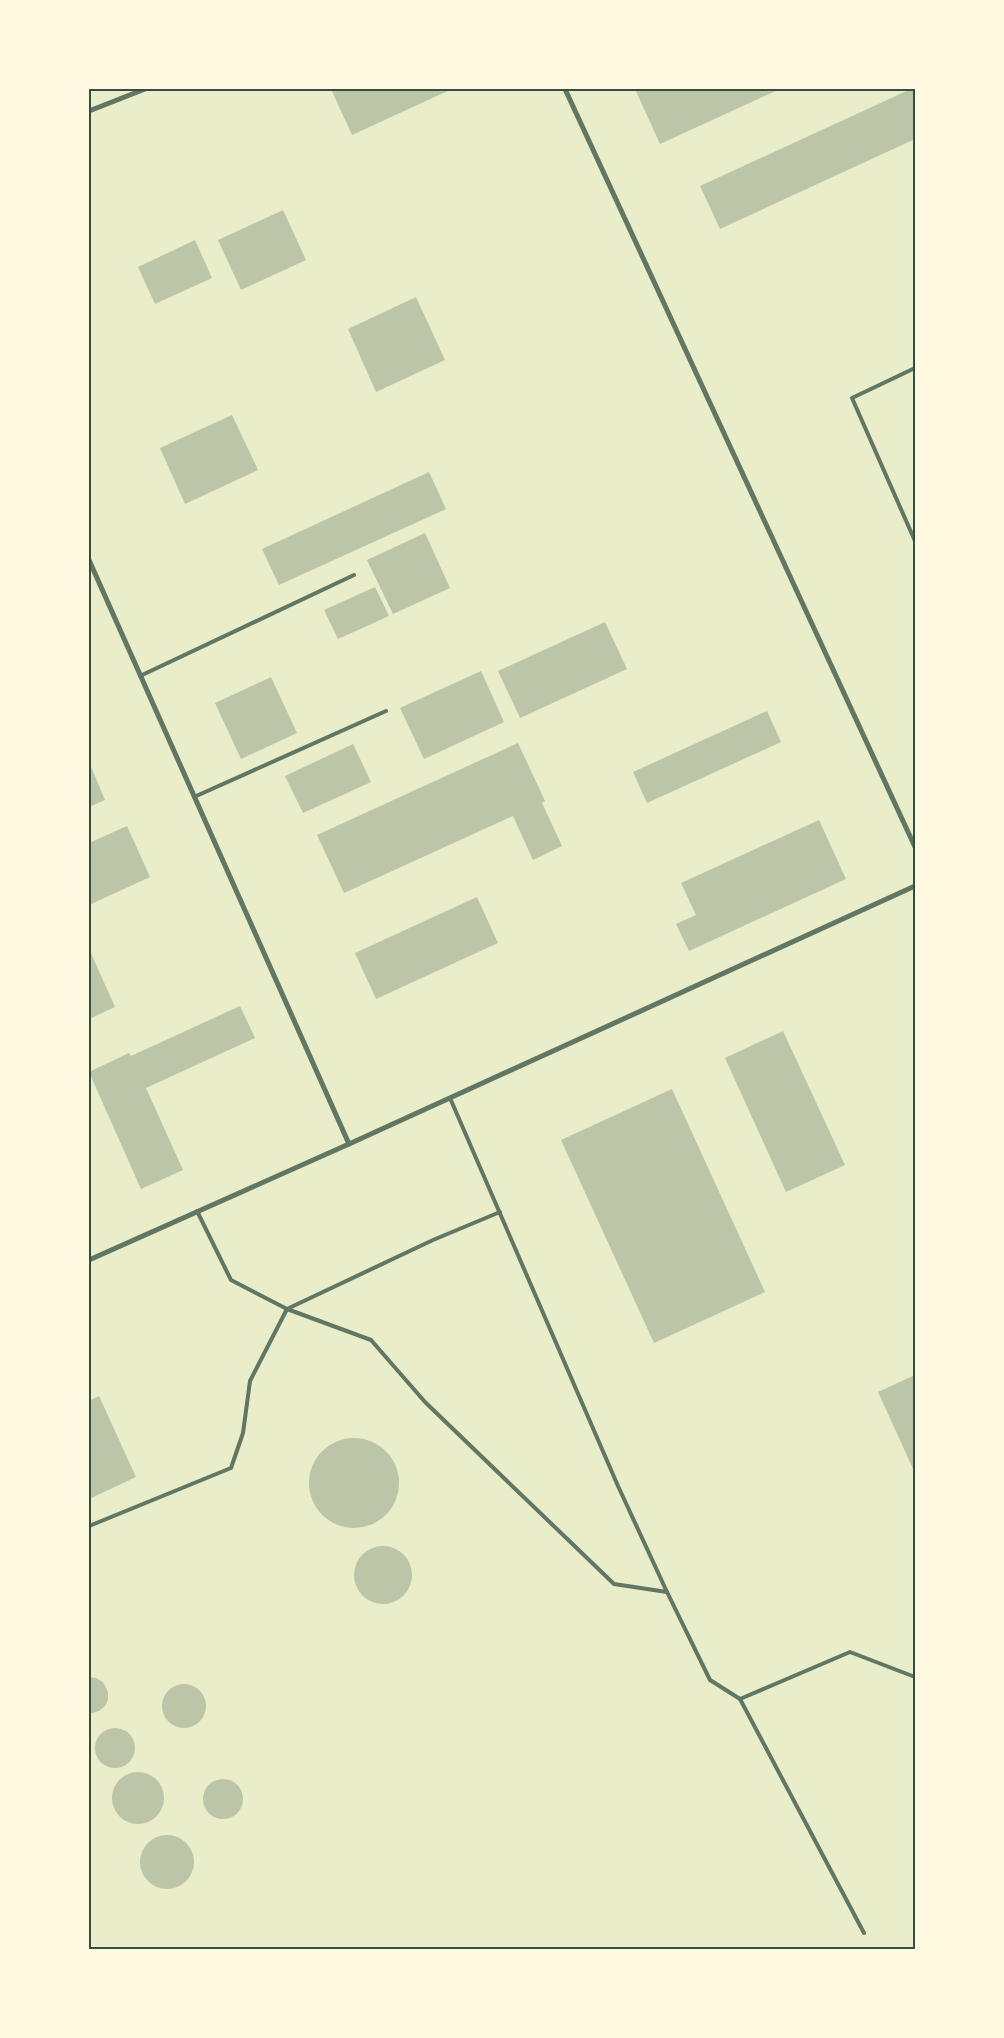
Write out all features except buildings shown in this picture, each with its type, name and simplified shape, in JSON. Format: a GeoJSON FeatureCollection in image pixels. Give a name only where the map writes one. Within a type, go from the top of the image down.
{"type":"FeatureCollection","features":[{"type":"Feature","properties":{"kind":"street"},"geometry":{"type":"LineString","coordinates":[[89,110],[145,89]]}},
{"type":"Feature","properties":{"kind":"street"},"geometry":{"type":"LineString","coordinates":[[565,89],[915,847]]}},
{"type":"Feature","properties":{"kind":"street"},"geometry":{"type":"LineString","coordinates":[[89,560],[348,1144]]}},
{"type":"Feature","properties":{"kind":"street"},"geometry":{"type":"LineString","coordinates":[[89,1260],[915,886]]}},
{"type":"Feature","properties":{"kind":"lane"},"geometry":{"type":"LineString","coordinates":[[915,368],[852,398],[915,541]]}},
{"type":"Feature","properties":{"kind":"lane"},"geometry":{"type":"LineString","coordinates":[[140,676],[354,575]]}},
{"type":"Feature","properties":{"kind":"lane"},"geometry":{"type":"LineString","coordinates":[[194,797],[386,710]]}},
{"type":"Feature","properties":{"kind":"lane"},"geometry":{"type":"LineString","coordinates":[[450,1098],[618,1486],[710,1680],[740,1699],[864,1933]]}},
{"type":"Feature","properties":{"kind":"lane"},"geometry":{"type":"LineString","coordinates":[[197,1212],[231,1280],[287,1309],[371,1340],[425,1402],[614,1584],[667,1592]]}},
{"type":"Feature","properties":{"kind":"lane"},"geometry":{"type":"LineString","coordinates":[[89,1526],[231,1468],[243,1433],[250,1381],[287,1309],[433,1240],[500,1212]]}},
{"type":"Feature","properties":{"kind":"lane"},"geometry":{"type":"LineString","coordinates":[[740,1699],[850,1652],[915,1678]]}}]}
